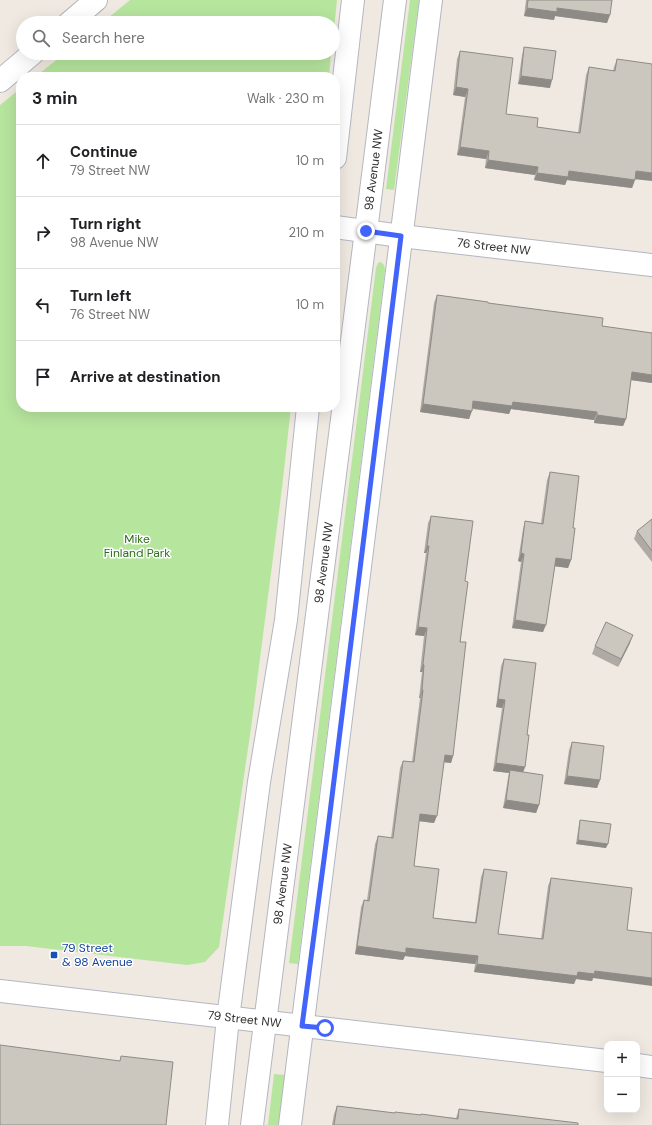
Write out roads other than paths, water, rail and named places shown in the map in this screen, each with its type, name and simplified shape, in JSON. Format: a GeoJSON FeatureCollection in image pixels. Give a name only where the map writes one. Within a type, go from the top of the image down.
{"type":"FeatureCollection","features":[{"type":"Feature","properties":{"kind":"street"},"geometry":{"type":"LineString","coordinates":[[77,16],[96,0]]}},
{"type":"Feature","properties":{"kind":"street"},"geometry":{"type":"LineString","coordinates":[[340,114],[353,0]]}},
{"type":"Feature","properties":{"kind":"street","name":"98 Avenue NW"},"geometry":{"type":"LineString","coordinates":[[252,1125],[395,0]]}},
{"type":"Feature","properties":{"kind":"street"},"geometry":{"type":"LineString","coordinates":[[290,1125],[431,0]]}},
{"type":"Feature","properties":{"kind":"street"},"geometry":{"type":"LineString","coordinates":[[0,81],[25,60]]}},
{"type":"Feature","properties":{"kind":"street","name":"76 Street NW"},"geometry":{"type":"LineString","coordinates":[[340,228],[652,265]]}},
{"type":"Feature","properties":{"kind":"street"},"geometry":{"type":"LineString","coordinates":[[217,1125],[228,1018],[259,782],[286,620],[307,412]]}},
{"type":"Feature","properties":{"kind":"street","name":"79 Street NW"},"geometry":{"type":"LineString","coordinates":[[0,991],[604,1062]]}},
{"type":"Feature","properties":{"kind":"street"},"geometry":{"type":"LineString","coordinates":[[640,1065],[652,1067]]}},
{"type":"Feature","properties":{"kind":"place","name":"79 Street & 98 Avenue"},"geometry":{"type":"Point","coordinates":[54,955]}},
{"type":"Feature","properties":{"kind":"park label","name":"Mike Finland Park"},"geometry":{"type":"Point","coordinates":[137,546]}}]}
